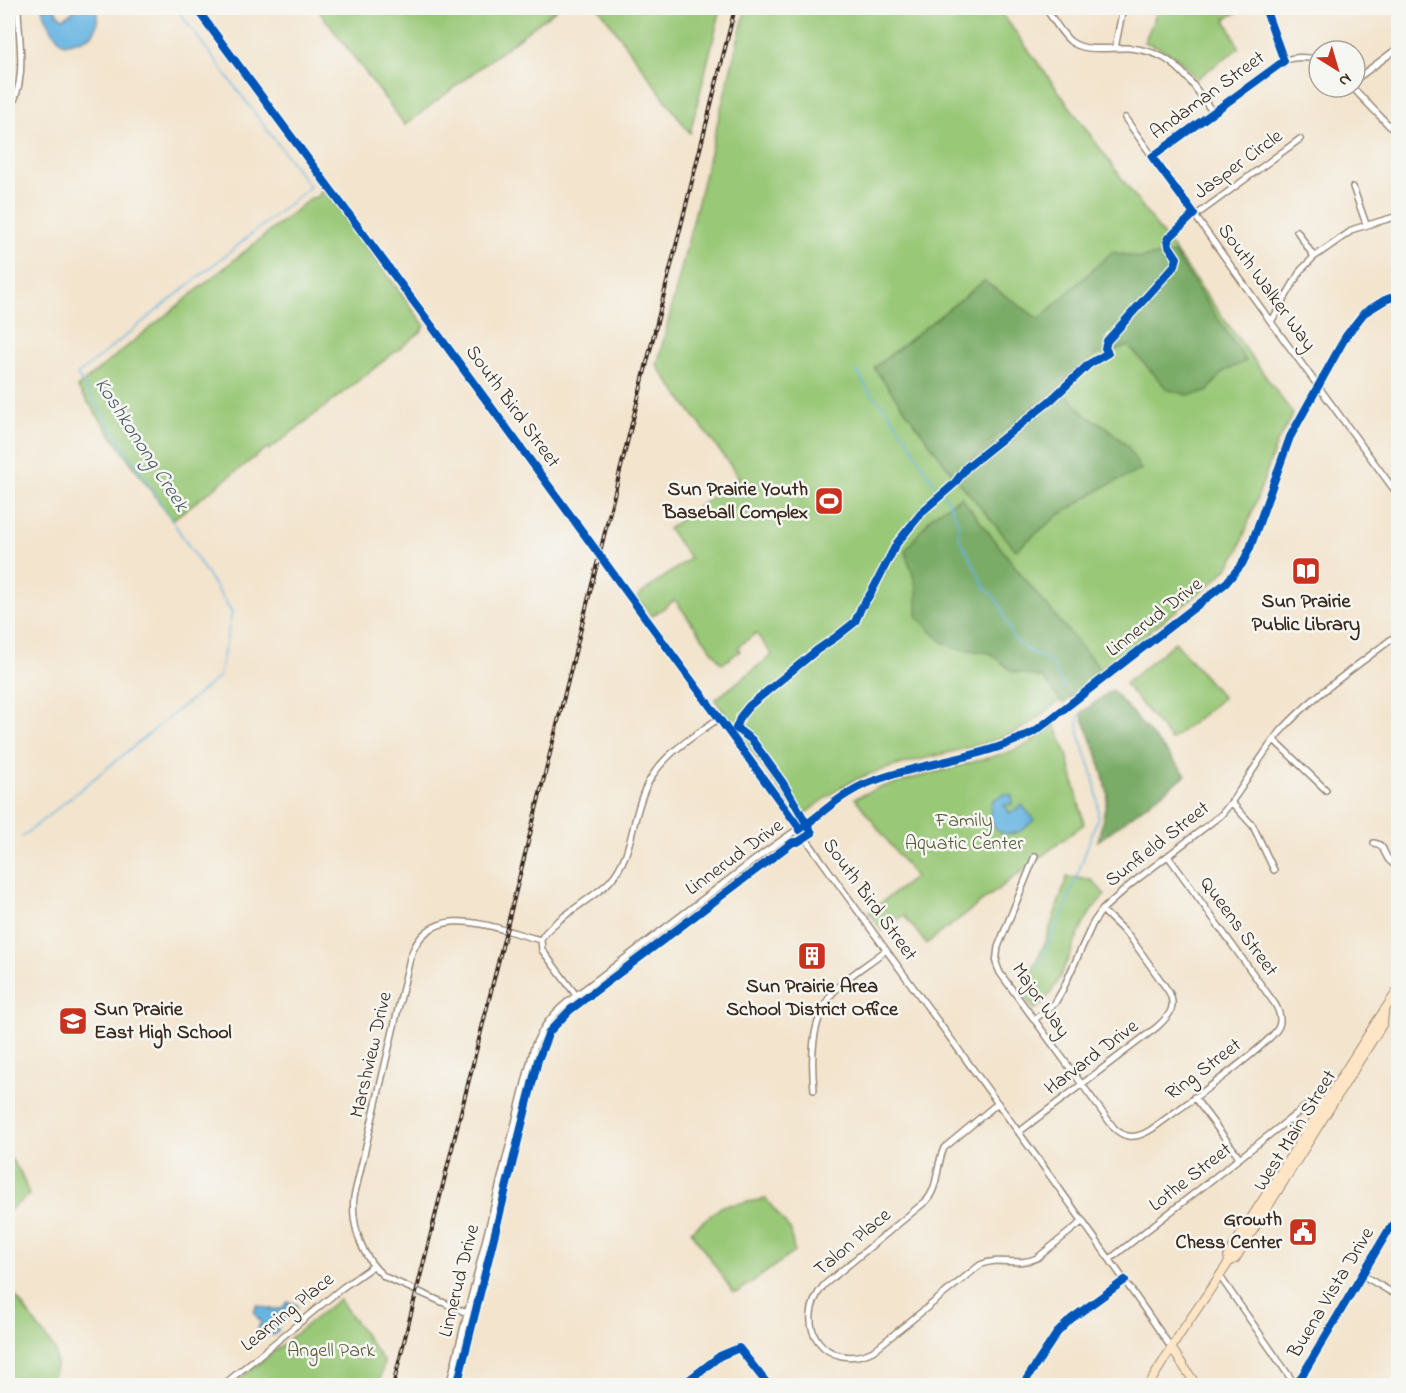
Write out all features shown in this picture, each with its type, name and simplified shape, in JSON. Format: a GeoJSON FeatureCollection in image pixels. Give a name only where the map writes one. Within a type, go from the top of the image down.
{"type":"FeatureCollection","features":[{"type":"Feature","properties":{"kind":"main road","name":"West Main Street"},"geometry":{"type":"LineString","coordinates":[[1228,1262],[1228,1256],[1241,1234],[1398,990]]}},
{"type":"Feature","properties":{"kind":"main road","name":"West Main Street"},"geometry":{"type":"LineString","coordinates":[[1148,1386],[1219,1275],[1228,1262],[1235,1259],[1383,1023],[1384,1013]]}},
{"type":"Feature","properties":{"kind":"main road"},"geometry":{"type":"LineString","coordinates":[[1172,1349],[1197,1386]]}},
{"type":"Feature","properties":{"kind":"street"},"geometry":{"type":"LineString","coordinates":[[8,114],[19,89],[21,66],[18,8]]}},
{"type":"Feature","properties":{"kind":"street","name":"South Bird Street"},"geometry":{"type":"LineString","coordinates":[[196,8],[800,829],[1083,1221],[1172,1349]]}},
{"type":"Feature","properties":{"kind":"street"},"geometry":{"type":"LineString","coordinates":[[1045,8],[1066,36],[1077,45],[1142,50],[1165,58],[1180,70],[1213,113]]}},
{"type":"Feature","properties":{"kind":"street"},"geometry":{"type":"LineString","coordinates":[[1115,48],[1123,8]]}},
{"type":"Feature","properties":{"kind":"street"},"geometry":{"type":"LineString","coordinates":[[1265,8],[1284,61],[1307,57]]}},
{"type":"Feature","properties":{"kind":"street"},"geometry":{"type":"LineString","coordinates":[[1367,71],[1398,48]]}},
{"type":"Feature","properties":{"kind":"street","name":"Andaman Street"},"geometry":{"type":"LineString","coordinates":[[1152,157],[1284,61]]}},
{"type":"Feature","properties":{"kind":"street"},"geometry":{"type":"LineString","coordinates":[[1364,99],[1398,135]]}},
{"type":"Feature","properties":{"kind":"street","name":"South Walker Way"},"geometry":{"type":"LineString","coordinates":[[1125,118],[1398,495]]}},
{"type":"Feature","properties":{"kind":"street","name":"Jasper Circle"},"geometry":{"type":"LineString","coordinates":[[1195,216],[1300,139]]}},
{"type":"Feature","properties":{"kind":"street"},"geometry":{"type":"LineString","coordinates":[[1353,187],[1366,224]]}},
{"type":"Feature","properties":{"kind":"street"},"geometry":{"type":"LineString","coordinates":[[1271,322],[1301,270],[1314,257],[1353,229],[1398,216]]}},
{"type":"Feature","properties":{"kind":"street"},"geometry":{"type":"LineString","coordinates":[[1297,231],[1314,257]]}},
{"type":"Feature","properties":{"kind":"street","name":"Linnerud Drive"},"geometry":{"type":"LineString","coordinates":[[449,1386],[534,1047],[548,1020],[576,995],[835,802],[864,785],[997,749],[1022,739],[1226,583],[1242,564],[1250,548],[1284,449],[1318,385],[1356,322],[1377,304],[1398,295]]}},
{"type":"Feature","properties":{"kind":"street","name":"Sunfield Street"},"geometry":{"type":"LineString","coordinates":[[1034,1020],[1055,1003],[1064,989],[1093,923],[1102,910],[1131,884],[1221,815],[1232,803],[1274,740],[1303,709],[1398,634]]}},
{"type":"Feature","properties":{"kind":"street"},"geometry":{"type":"LineString","coordinates":[[576,995],[542,950],[541,940],[549,929],[611,880],[627,852],[640,800],[653,774],[671,753],[719,718]]}},
{"type":"Feature","properties":{"kind":"street"},"geometry":{"type":"LineString","coordinates":[[1274,740],[1326,790]]}},
{"type":"Feature","properties":{"kind":"street"},"geometry":{"type":"LineString","coordinates":[[1232,803],[1253,826],[1274,870]]}},
{"type":"Feature","properties":{"kind":"street"},"geometry":{"type":"LineString","coordinates":[[1374,843],[1384,848],[1389,861],[1398,867]]}},
{"type":"Feature","properties":{"kind":"street","name":"Major Way"},"geometry":{"type":"LineString","coordinates":[[1035,856],[1002,937],[996,963],[1000,973],[1113,1128],[1123,1136],[1135,1137]]}},
{"type":"Feature","properties":{"kind":"street","name":"Queens Street"},"geometry":{"type":"LineString","coordinates":[[1168,856],[1275,1004],[1280,1017]]}},
{"type":"Feature","properties":{"kind":"street","name":"Harvard Drive"},"geometry":{"type":"LineString","coordinates":[[1019,1132],[1168,1017],[1172,1011],[1169,992],[1130,937],[1102,910]]}},
{"type":"Feature","properties":{"kind":"street","name":"Marshview Drive"},"geometry":{"type":"LineString","coordinates":[[373,1266],[364,1250],[355,1225],[354,1197],[407,968],[415,945],[432,928],[454,921],[471,922],[541,940]]}},
{"type":"Feature","properties":{"kind":"street"},"geometry":{"type":"LineString","coordinates":[[814,1090],[811,1056],[813,1041],[823,1010],[832,994],[843,983],[886,950]]}},
{"type":"Feature","properties":{"kind":"street","name":"Ring Street"},"geometry":{"type":"LineString","coordinates":[[1135,1137],[1152,1129],[1268,1040],[1278,1028],[1280,1017]]}},
{"type":"Feature","properties":{"kind":"street"},"geometry":{"type":"LineString","coordinates":[[1194,1097],[1240,1158]]}},
{"type":"Feature","properties":{"kind":"street","name":"Talon Place"},"geometry":{"type":"LineString","coordinates":[[998,1103],[944,1148],[939,1158],[932,1195],[824,1285],[816,1296],[810,1317],[812,1329],[818,1341],[833,1353],[843,1356],[854,1357],[873,1351],[980,1265],[992,1261],[1030,1261],[1037,1258],[1083,1221]]}},
{"type":"Feature","properties":{"kind":"street","name":"Lothe Street"},"geometry":{"type":"LineString","coordinates":[[1110,1259],[1311,1103],[1323,1104]]}},
{"type":"Feature","properties":{"kind":"street"},"geometry":{"type":"LineString","coordinates":[[1289,1120],[1298,1126]]}},
{"type":"Feature","properties":{"kind":"street","name":"Buena Vista Drive"},"geometry":{"type":"LineString","coordinates":[[1296,1386],[1388,1231],[1398,1219]]}},
{"type":"Feature","properties":{"kind":"street"},"geometry":{"type":"LineString","coordinates":[[373,1266],[385,1277],[467,1313]]}},
{"type":"Feature","properties":{"kind":"street","name":"Learning Place"},"geometry":{"type":"LineString","coordinates":[[222,1386],[342,1288],[373,1266]]}},
{"type":"Feature","properties":{"kind":"street"},"geometry":{"type":"LineString","coordinates":[[1219,1275],[1296,1386]]}},
{"type":"Feature","properties":{"kind":"street"},"geometry":{"type":"LineString","coordinates":[[1362,1275],[1398,1296]]}},
{"type":"Feature","properties":{"kind":"street"},"geometry":{"type":"LineString","coordinates":[[1022,1386],[1057,1333],[1071,1319],[1125,1280]]}},
{"type":"Feature","properties":{"kind":"street"},"geometry":{"type":"LineString","coordinates":[[681,1386],[719,1356],[739,1348],[769,1386]]}},
{"type":"Feature","properties":{"kind":"street"},"geometry":{"type":"LineString","coordinates":[[1398,1367],[1398,1380]]}},
{"type":"Feature","properties":{"kind":"green space"},"geometry":{"type":"Polygon","coordinates":[[[317,8],[558,8],[405,125],[317,8]]]}},
{"type":"Feature","properties":{"kind":"green space"},"geometry":{"type":"Polygon","coordinates":[[[599,8],[721,8],[690,133],[686,128],[599,8]]]}},
{"type":"Feature","properties":{"kind":"green space"},"geometry":{"type":"Polygon","coordinates":[[[746,8],[998,8],[1293,414],[1276,445],[1238,552],[1216,580],[1027,726],[987,742],[862,777],[838,790],[800,818],[715,700],[772,655],[756,633],[738,647],[740,651],[722,664],[675,600],[652,616],[637,597],[690,558],[668,529],[739,477],[657,366],[746,8]]]}},
{"type":"Feature","properties":{"kind":"green space"},"geometry":{"type":"Polygon","coordinates":[[[1159,8],[1244,8],[1225,19],[1239,48],[1196,79],[1173,56],[1144,42],[1159,8]]]}},
{"type":"Feature","properties":{"kind":"green space"},"geometry":{"type":"Polygon","coordinates":[[[323,188],[425,326],[422,331],[269,450],[267,448],[172,520],[77,387],[311,198],[318,197],[323,188]]]}},
{"type":"Feature","properties":{"kind":"green space"},"geometry":{"type":"Polygon","coordinates":[[[1112,252],[1139,258],[1174,253],[1246,361],[1223,372],[1207,392],[1187,395],[1167,389],[1129,346],[1096,355],[987,444],[954,476],[874,368],[984,281],[1039,319],[1112,252]]]}},
{"type":"Feature","properties":{"kind":"green space"},"geometry":{"type":"Polygon","coordinates":[[[1068,396],[1085,415],[1107,427],[1128,447],[1141,470],[1104,487],[1059,515],[1016,550],[957,479],[973,460],[1051,400],[1068,396]]]}},
{"type":"Feature","properties":{"kind":"green space"},"geometry":{"type":"Polygon","coordinates":[[[961,497],[1032,588],[1103,673],[1063,704],[1043,678],[1012,671],[990,653],[955,648],[940,640],[917,617],[917,588],[905,551],[933,515],[961,497]]]}},
{"type":"Feature","properties":{"kind":"green space"},"geometry":{"type":"Polygon","coordinates":[[[1175,642],[1223,698],[1171,740],[1125,684],[1175,642]]]}},
{"type":"Feature","properties":{"kind":"green space"},"geometry":{"type":"Polygon","coordinates":[[[1112,690],[1186,775],[1098,841],[1108,794],[1097,754],[1081,713],[1112,690]]]}},
{"type":"Feature","properties":{"kind":"green space","name":"Family Aquatic Center"},"geometry":{"type":"Polygon","coordinates":[[[1055,725],[1067,754],[1084,824],[926,944],[904,915],[882,931],[869,912],[915,877],[855,798],[878,788],[1010,752],[1028,744],[1055,725]]]}},
{"type":"Feature","properties":{"kind":"green space"},"geometry":{"type":"Polygon","coordinates":[[[1067,877],[1092,880],[1105,895],[1093,908],[1084,923],[1055,986],[1034,1010],[1021,992],[1045,943],[1067,877]]]}},
{"type":"Feature","properties":{"kind":"green space"},"geometry":{"type":"Polygon","coordinates":[[[8,1155],[21,1173],[29,1195],[8,1211],[8,1155]]]}},
{"type":"Feature","properties":{"kind":"green space"},"geometry":{"type":"Polygon","coordinates":[[[766,1199],[791,1231],[794,1252],[738,1292],[733,1292],[691,1231],[722,1206],[766,1199]]]}},
{"type":"Feature","properties":{"kind":"green space"},"geometry":{"type":"Polygon","coordinates":[[[8,1286],[55,1350],[55,1369],[45,1385],[8,1385],[8,1286]]]}},
{"type":"Feature","properties":{"kind":"green space","name":"Angell Park"},"geometry":{"type":"Polygon","coordinates":[[[339,1299],[384,1362],[379,1385],[232,1385],[339,1299]]]}},
{"type":"Feature","properties":{"kind":"water"},"geometry":{"type":"Polygon","coordinates":[[[42,8],[55,8],[63,18],[73,12],[73,8],[97,8],[97,26],[86,38],[64,44],[48,23],[42,8]]]}},
{"type":"Feature","properties":{"kind":"water"},"geometry":{"type":"Polygon","coordinates":[[[1005,794],[1012,795],[1012,804],[1004,805],[1010,813],[1022,805],[1034,820],[1018,832],[1009,834],[993,826],[990,814],[993,800],[1005,794]]]}},
{"type":"Feature","properties":{"kind":"water"},"geometry":{"type":"Polygon","coordinates":[[[288,1302],[297,1305],[297,1310],[277,1326],[278,1330],[273,1335],[269,1334],[258,1340],[256,1332],[261,1322],[255,1312],[257,1305],[269,1309],[281,1309],[288,1302]]]}},
{"type":"Feature","properties":{"kind":"waterway","name":"Koshkonong Creek"},"geometry":{"type":"LineString","coordinates":[[22,837],[219,677],[232,612],[77,375],[310,187],[176,8]]}},
{"type":"Feature","properties":{"kind":"waterway"},"geometry":{"type":"LineString","coordinates":[[856,370],[870,393],[884,406],[909,441],[927,473],[947,499],[958,522],[959,537],[985,588],[1001,607],[1012,637],[1025,649],[1051,662],[1064,688]]}},
{"type":"Feature","properties":{"kind":"waterway"},"geometry":{"type":"LineString","coordinates":[[1038,968],[1067,904],[1098,817],[1096,791],[1080,735],[1079,715]]}},
{"type":"Feature","properties":{"kind":"railway"},"geometry":{"type":"LineString","coordinates":[[393,1386],[735,8]]}},
{"type":"Feature","properties":{"kind":"cycle path"},"geometry":{"type":"LineString","coordinates":[[196,8],[800,829]]}},
{"type":"Feature","properties":{"kind":"cycle path"},"geometry":{"type":"LineString","coordinates":[[457,1386],[538,1060],[549,1032],[570,1010],[793,842],[798,842],[812,833],[783,783],[752,740],[736,728],[741,716],[749,706],[855,622],[897,543],[924,510],[954,484],[967,467],[1051,400],[1089,364],[1108,353],[1105,348],[1107,341],[1175,265],[1177,258],[1169,246],[1168,239],[1194,214],[1152,157],[1284,61],[1265,8]]}},
{"type":"Feature","properties":{"kind":"cycle path"},"geometry":{"type":"LineString","coordinates":[[799,830],[838,800],[863,785],[885,777],[996,748],[1038,729],[1226,583],[1242,564],[1250,548],[1290,437],[1346,336],[1364,313],[1398,295]]}},
{"type":"Feature","properties":{"kind":"cycle path"},"geometry":{"type":"LineString","coordinates":[[1296,1386],[1388,1231],[1398,1219]]}},
{"type":"Feature","properties":{"kind":"cycle path"},"geometry":{"type":"LineString","coordinates":[[1022,1386],[1057,1333],[1071,1319],[1125,1280]]}},
{"type":"Feature","properties":{"kind":"cycle path"},"geometry":{"type":"LineString","coordinates":[[681,1386],[720,1356],[739,1348],[769,1386]]}},
{"type":"Feature","properties":{"kind":"place","name":"Sun Prairie Youth Baseball Complex"},"geometry":{"type":"Point","coordinates":[829,501]}},
{"type":"Feature","properties":{"kind":"place","name":"Sun Prairie Public Library"},"geometry":{"type":"Point","coordinates":[1306,571]}},
{"type":"Feature","properties":{"kind":"place","name":"Sun Prairie Area School District Office"},"geometry":{"type":"Point","coordinates":[812,956]}},
{"type":"Feature","properties":{"kind":"place","name":"Sun Prairie East High School"},"geometry":{"type":"Point","coordinates":[73,1021]}},
{"type":"Feature","properties":{"kind":"place","name":"Growth Chess Center"},"geometry":{"type":"Point","coordinates":[1303,1232]}}]}
